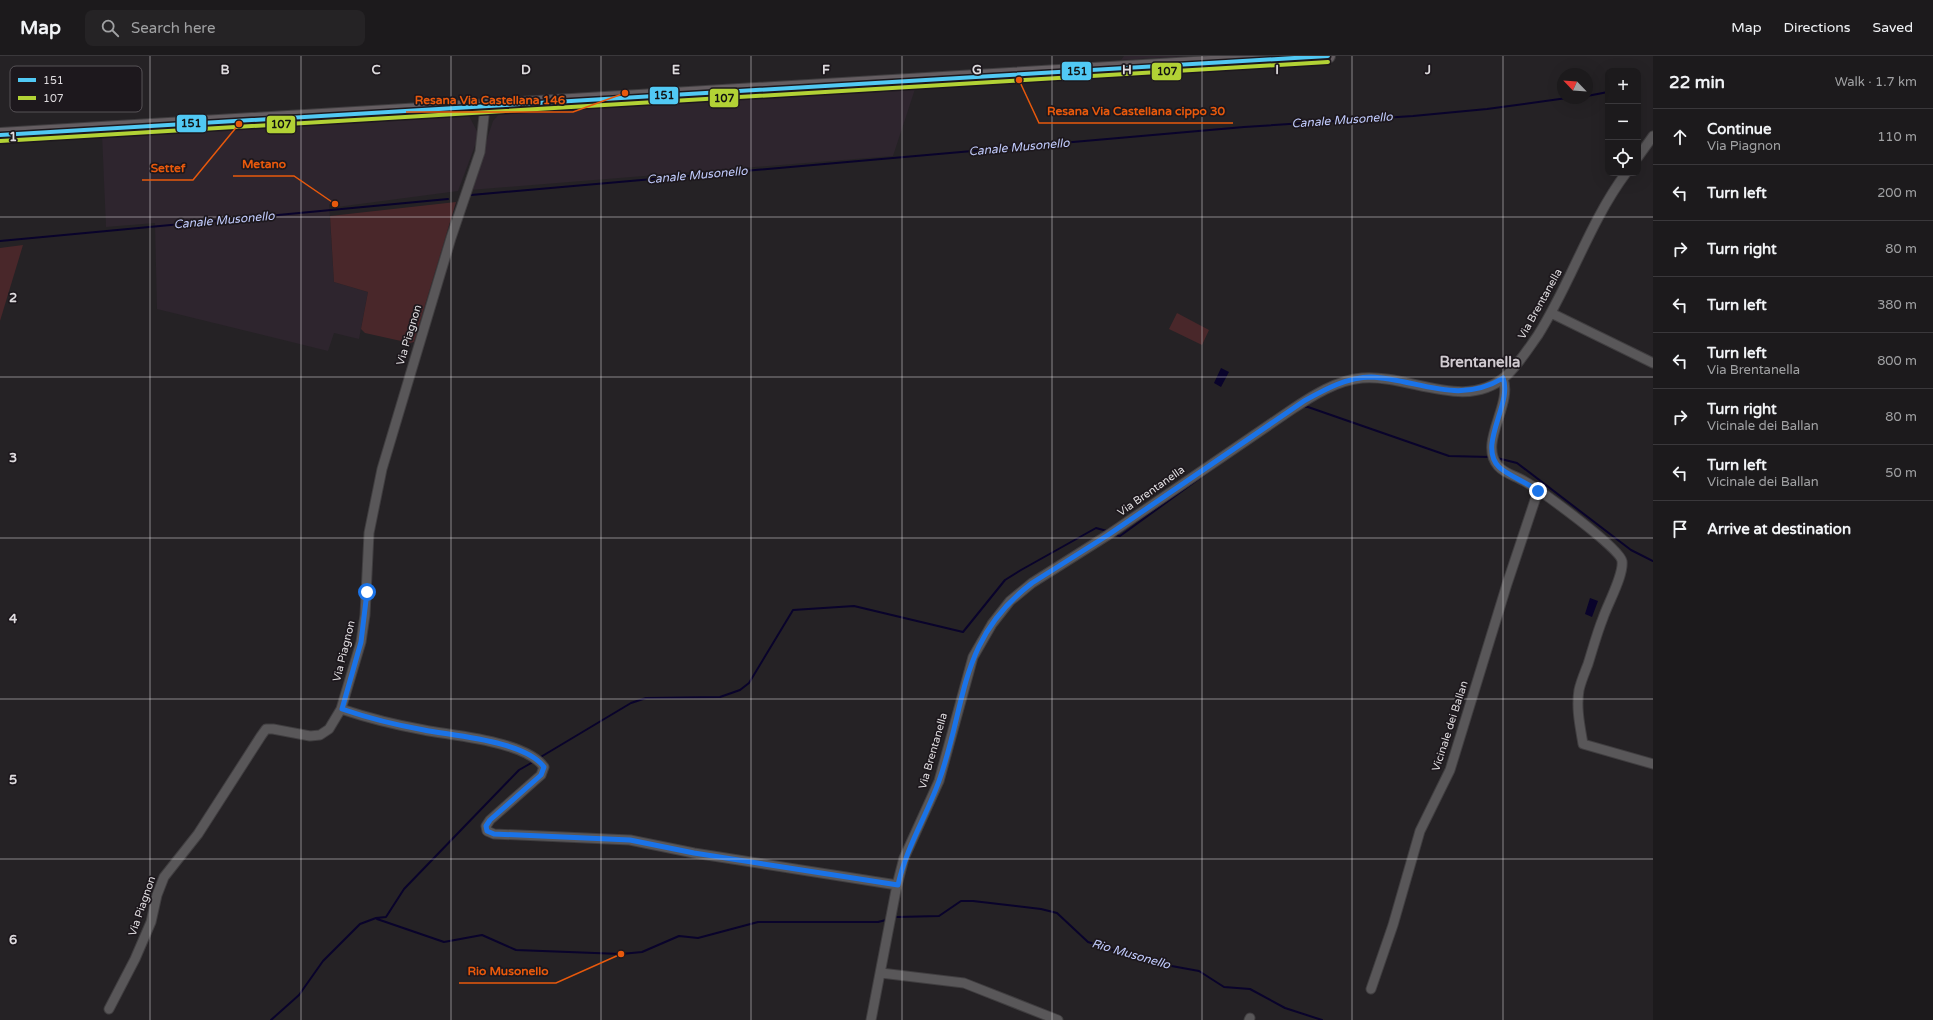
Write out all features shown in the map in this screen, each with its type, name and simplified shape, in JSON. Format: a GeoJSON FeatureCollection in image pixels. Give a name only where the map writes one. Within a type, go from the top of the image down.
{"type":"FeatureCollection","features":[{"type":"Feature","properties":{"kind":"main road"},"geometry":{"type":"LineString","coordinates":[[0,135],[56,133],[1328,56]]}},
{"type":"Feature","properties":{"kind":"street","name":"Via Piagnon"},"geometry":{"type":"LineString","coordinates":[[109,1009],[152,922],[157,895],[164,877],[198,834],[261,736],[266,730],[273,728],[310,736],[320,735],[329,729],[342,709],[361,642],[365,615],[369,533],[382,469],[451,238],[480,152],[485,107]]}},
{"type":"Feature","properties":{"kind":"street"},"geometry":{"type":"LineString","coordinates":[[1641,153],[1653,136]]}},
{"type":"Feature","properties":{"kind":"street","name":"Via Brentanella"},"geometry":{"type":"LineString","coordinates":[[871,1020],[898,885],[907,851],[939,781],[973,657],[992,624],[1020,591],[1049,570],[1108,535],[1291,410],[1313,396],[1336,385],[1350,380],[1371,377],[1444,390],[1465,391],[1486,387],[1503,378],[1521,360],[1551,313],[1597,219],[1624,176]]}},
{"type":"Feature","properties":{"kind":"street"},"geometry":{"type":"LineString","coordinates":[[1551,313],[1653,363]]}},
{"type":"Feature","properties":{"kind":"street"},"geometry":{"type":"LineString","coordinates":[[1503,378],[1505,387],[1492,443],[1494,459],[1498,467],[1563,508],[1614,549],[1622,559],[1623,568],[1603,618],[1579,690],[1578,713],[1583,744],[1653,764]]}},
{"type":"Feature","properties":{"kind":"street","name":"Vicinale dei Ballan"},"geometry":{"type":"LineString","coordinates":[[1371,989],[1393,926],[1420,831],[1450,770],[1507,584],[1538,491]]}},
{"type":"Feature","properties":{"kind":"street"},"geometry":{"type":"LineString","coordinates":[[342,709],[361,715],[426,730],[449,733],[503,745],[538,759],[544,767],[541,775],[490,820],[486,826],[487,831],[494,834],[630,840],[694,853],[898,885]]}},
{"type":"Feature","properties":{"kind":"street"},"geometry":{"type":"LineString","coordinates":[[881,973],[964,984],[1058,1020]]}},
{"type":"Feature","properties":{"kind":"shaded area"},"geometry":{"type":"Polygon","coordinates":[[[1124,56],[1190,56],[1121,60],[1124,56]]]}},
{"type":"Feature","properties":{"kind":"shaded area"},"geometry":{"type":"Polygon","coordinates":[[[916,86],[893,156],[470,190],[493,121],[501,112],[916,86]]]}},
{"type":"Feature","properties":{"kind":"shaded area"},"geometry":{"type":"Polygon","coordinates":[[[468,114],[479,135],[458,191],[337,207],[329,204],[334,282],[368,292],[359,339],[334,333],[328,351],[157,309],[155,223],[106,227],[102,134],[468,114]]]}},
{"type":"Feature","properties":{"kind":"shaded area"},"geometry":{"type":"Polygon","coordinates":[[[456,202],[414,342],[410,343],[365,333],[361,329],[368,292],[334,282],[330,216],[456,202]]]}},
{"type":"Feature","properties":{"kind":"shaded area"},"geometry":{"type":"Polygon","coordinates":[[[23,245],[0,321],[0,248],[23,245]]]}},
{"type":"Feature","properties":{"kind":"shaded area"},"geometry":{"type":"Polygon","coordinates":[[[1177,313],[1209,330],[1202,345],[1169,329],[1177,313]]]}},
{"type":"Feature","properties":{"kind":"shaded area"},"geometry":{"type":"Polygon","coordinates":[[[1221,368],[1229,372],[1221,387],[1214,383],[1221,368]]]}},
{"type":"Feature","properties":{"kind":"shaded area"},"geometry":{"type":"Polygon","coordinates":[[[1590,598],[1598,601],[1592,617],[1585,614],[1590,598]]]}},
{"type":"Feature","properties":{"kind":"waterway","name":"Canale Musonello"},"geometry":{"type":"LineString","coordinates":[[1593,95],[1605,93]]}},
{"type":"Feature","properties":{"kind":"waterway","name":"Canale Musonello"},"geometry":{"type":"LineString","coordinates":[[471,195],[1244,127],[1413,116],[1487,109],[1557,99]]}},
{"type":"Feature","properties":{"kind":"waterway","name":"Canale Musonello"},"geometry":{"type":"LineString","coordinates":[[0,241],[448,199]]}},
{"type":"Feature","properties":{"kind":"waterway"},"geometry":{"type":"LineString","coordinates":[[1301,407],[1308,407],[1449,456],[1490,457]]}},
{"type":"Feature","properties":{"kind":"waterway"},"geometry":{"type":"LineString","coordinates":[[1497,458],[1517,463],[1631,550],[1653,561]]}},
{"type":"Feature","properties":{"kind":"waterway"},"geometry":{"type":"LineString","coordinates":[[1114,535],[1120,536],[1222,462]]}},
{"type":"Feature","properties":{"kind":"waterway"},"geometry":{"type":"LineString","coordinates":[[539,758],[631,703],[646,698],[720,697],[740,690],[749,683],[793,610],[854,606],[963,632],[1005,580],[1096,528],[1107,531]]}},
{"type":"Feature","properties":{"kind":"waterway"},"geometry":{"type":"LineString","coordinates":[[271,1020],[299,995],[323,961],[360,924],[376,918],[386,917],[404,889],[519,770],[533,762]]}},
{"type":"Feature","properties":{"kind":"waterway","name":"Rio Musonello"},"geometry":{"type":"LineString","coordinates":[[897,917],[939,916],[961,901],[1041,909],[1057,913],[1088,942],[1155,963],[1199,971],[1224,987],[1250,989],[1285,1008],[1322,1020]]}},
{"type":"Feature","properties":{"kind":"waterway","name":"Rio Musonello"},"geometry":{"type":"LineString","coordinates":[[377,919],[444,942],[482,935],[516,950],[621,954],[642,952],[679,936],[698,938],[758,922],[878,922],[886,920]]}},
{"type":"Feature","properties":{"kind":"transit line","name":"151"},"geometry":{"type":"LineString","coordinates":[[0,135],[1328,56]]}},
{"type":"Feature","properties":{"kind":"transit line","name":"107"},"geometry":{"type":"LineString","coordinates":[[0,141],[1328,62]]}},
{"type":"Feature","properties":{"kind":"place","name":"Resana Via Castellana cippo 30"},"geometry":{"type":"Point","coordinates":[1019,80]}},
{"type":"Feature","properties":{"kind":"place","name":"Resana Via Castellana 146"},"geometry":{"type":"Point","coordinates":[625,93]}},
{"type":"Feature","properties":{"kind":"place","name":"Settef"},"geometry":{"type":"Point","coordinates":[239,124]}},
{"type":"Feature","properties":{"kind":"place","name":"Metano"},"geometry":{"type":"Point","coordinates":[335,204]}},
{"type":"Feature","properties":{"kind":"place","name":"Rio Musonello"},"geometry":{"type":"Point","coordinates":[621,954]}},
{"type":"Feature","properties":{"kind":"district","name":"Brentanella"},"geometry":{"type":"Point","coordinates":[1480,362]}},
{"type":"Feature","properties":{"kind":"route"},"geometry":{"type":"LineString","coordinates":[[367,592],[361,642],[342,709],[361,715],[426,730],[449,733],[503,745],[538,759],[544,767],[541,775],[490,820],[486,826],[487,831],[494,834],[630,840],[694,853],[898,885],[904,858],[939,781],[966,676],[973,657],[983,637],[1010,601],[1020,591],[1049,570],[1108,535],[1304,401],[1336,385],[1361,378],[1380,378],[1453,391],[1465,391],[1486,387],[1503,378],[1505,387],[1492,443],[1494,459],[1498,467],[1524,481],[1538,491]]}}]}
